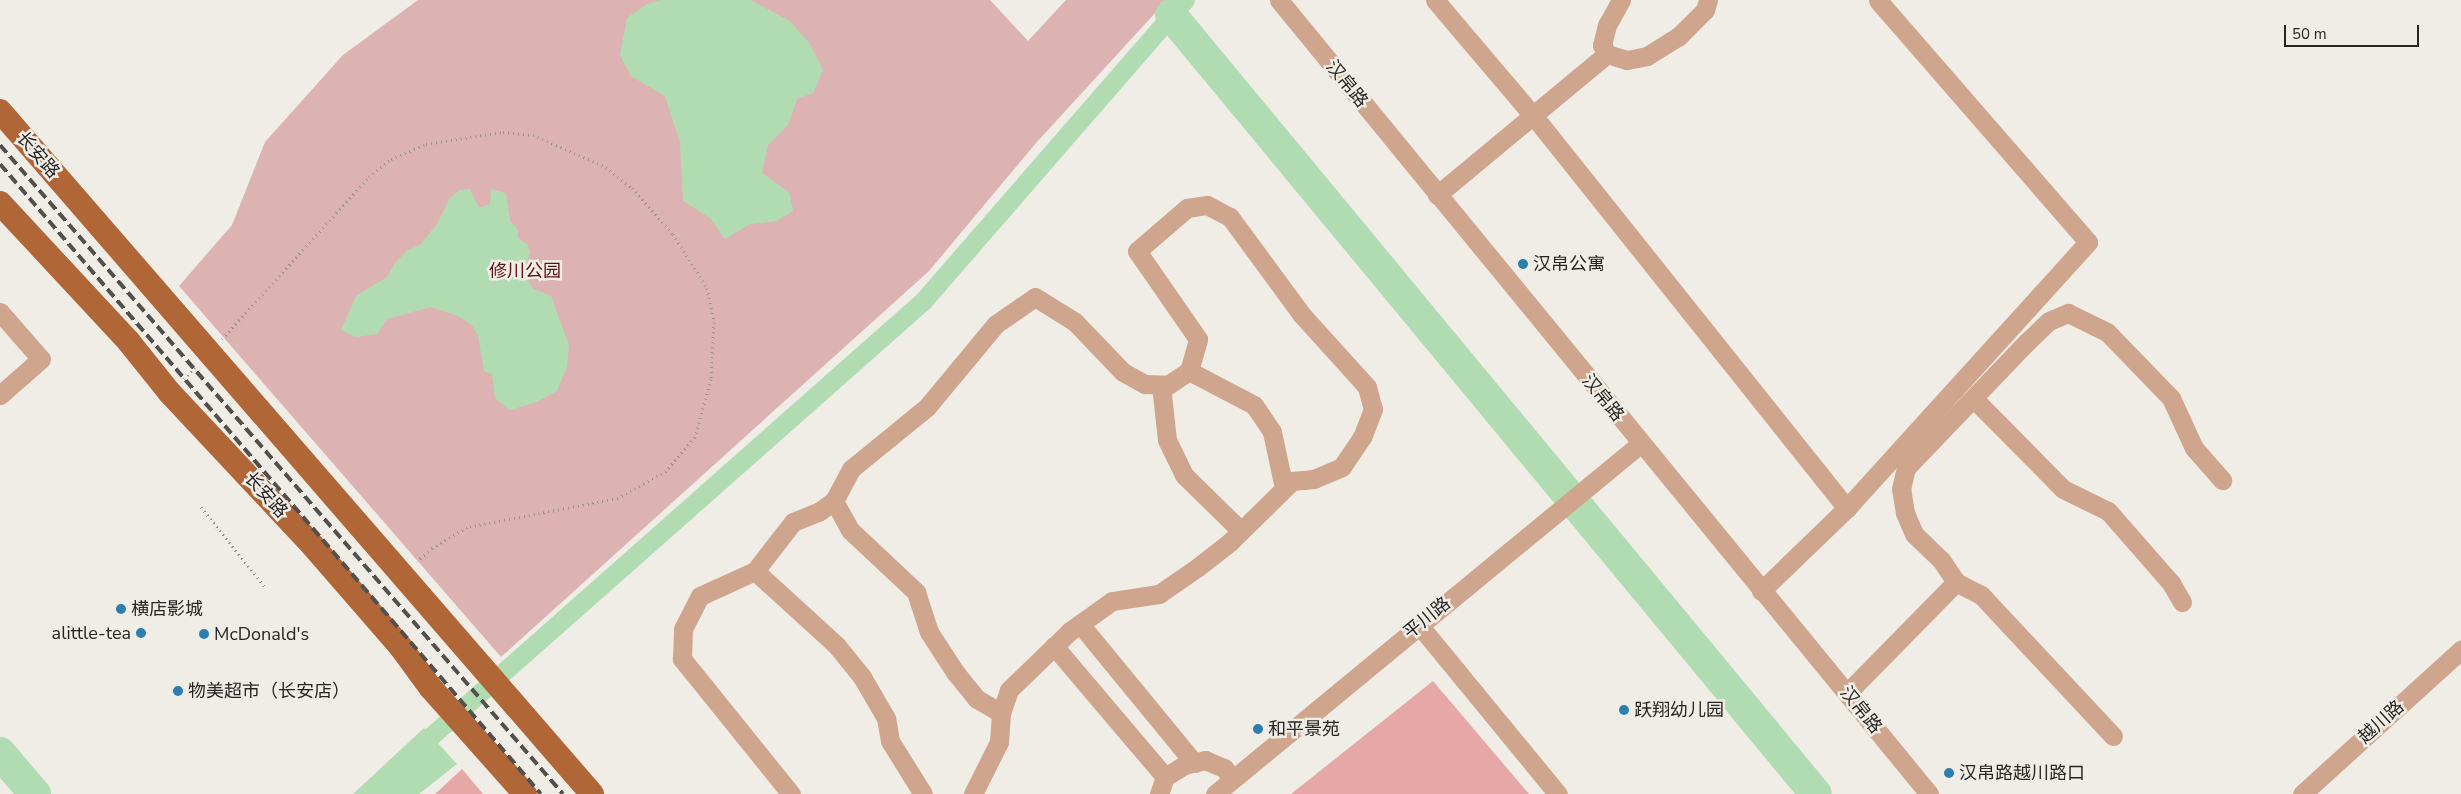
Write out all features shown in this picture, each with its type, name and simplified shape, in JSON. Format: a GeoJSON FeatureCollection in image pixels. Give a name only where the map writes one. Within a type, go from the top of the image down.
{"type":"FeatureCollection","features":[{"type":"Feature","properties":{"kind":"main road","name":"长安路"},"geometry":{"type":"LineString","coordinates":[[0,111],[592,794]]}},
{"type":"Feature","properties":{"kind":"main road","name":"长安路"},"geometry":{"type":"LineString","coordinates":[[0,203],[129,342],[170,393],[313,546],[400,646],[430,688],[525,794]]}},
{"type":"Feature","properties":{"kind":"street","name":"汉帛路"},"geometry":{"type":"LineString","coordinates":[[1279,0],[1640,444],[1929,794]]}},
{"type":"Feature","properties":{"kind":"street"},"geometry":{"type":"LineString","coordinates":[[1435,0],[1532,115],[1847,508]]}},
{"type":"Feature","properties":{"kind":"street"},"geometry":{"type":"LineString","coordinates":[[1621,0],[1607,25],[1602,45],[1607,54],[1627,60],[1647,56],[1678,37],[1705,10],[1708,0]]}},
{"type":"Feature","properties":{"kind":"street"},"geometry":{"type":"LineString","coordinates":[[1761,591],[1847,508],[2088,242],[1878,0]]}},
{"type":"Feature","properties":{"kind":"street"},"geometry":{"type":"LineString","coordinates":[[1437,195],[1607,54]]}},
{"type":"Feature","properties":{"kind":"street"},"geometry":{"type":"LineString","coordinates":[[791,794],[682,659],[683,630],[700,596],[755,571],[793,522],[820,512],[834,501],[851,469],[927,407],[996,324],[1036,297],[1075,322],[1123,372],[1145,384],[1168,385],[1189,371],[1198,339],[1138,251],[1187,208],[1207,205],[1230,217],[1302,315],[1367,387],[1373,409],[1362,437],[1342,467],[1314,479],[1292,481],[1241,531],[1158,594],[1112,601],[1054,646],[1009,690],[1001,713],[999,742],[973,794]]}},
{"type":"Feature","properties":{"kind":"street"},"geometry":{"type":"LineString","coordinates":[[0,312],[41,359],[0,395]]}},
{"type":"Feature","properties":{"kind":"street"},"geometry":{"type":"LineString","coordinates":[[2113,736],[1981,594],[1956,582],[1941,560],[1914,534],[1905,513],[1901,488],[1906,468],[2049,321],[2068,314],[2107,332],[2170,398],[2194,448],[2222,480]]}},
{"type":"Feature","properties":{"kind":"street"},"geometry":{"type":"LineString","coordinates":[[1189,371],[1254,405],[1272,432],[1284,488]]}},
{"type":"Feature","properties":{"kind":"street"},"geometry":{"type":"LineString","coordinates":[[1161,385],[1167,440],[1184,475],[1241,531]]}},
{"type":"Feature","properties":{"kind":"street"},"geometry":{"type":"LineString","coordinates":[[1974,400],[2063,489],[2108,511],[2171,583],[2182,602]]}},
{"type":"Feature","properties":{"kind":"street","name":"平川路"},"geometry":{"type":"LineString","coordinates":[[1215,794],[1640,444]]}},
{"type":"Feature","properties":{"kind":"street"},"geometry":{"type":"LineString","coordinates":[[834,501],[850,530],[916,592],[929,632],[955,672],[977,699],[1001,713]]}},
{"type":"Feature","properties":{"kind":"street"},"geometry":{"type":"LineString","coordinates":[[755,571],[837,646],[862,677],[886,718],[890,741],[923,794]]}},
{"type":"Feature","properties":{"kind":"street"},"geometry":{"type":"LineString","coordinates":[[1847,693],[1956,582]]}},
{"type":"Feature","properties":{"kind":"street"},"geometry":{"type":"LineString","coordinates":[[1080,624],[1194,763]]}},
{"type":"Feature","properties":{"kind":"street"},"geometry":{"type":"LineString","coordinates":[[1419,625],[1558,794]]}},
{"type":"Feature","properties":{"kind":"street"},"geometry":{"type":"LineString","coordinates":[[1054,646],[1162,786],[1194,763],[1205,760],[1224,768],[1233,779]]}},
{"type":"Feature","properties":{"kind":"street","name":"越川路"},"geometry":{"type":"LineString","coordinates":[[2302,794],[2461,650]]}},
{"type":"Feature","properties":{"kind":"path"},"geometry":{"type":"LineString","coordinates":[[170,393],[209,353],[369,177],[391,159],[426,144],[503,132],[533,136],[606,167],[632,188],[673,234],[707,288],[714,322],[711,379],[695,437],[666,471],[618,498],[468,527],[432,548],[402,575]]}},
{"type":"Feature","properties":{"kind":"path"},"geometry":{"type":"LineString","coordinates":[[201,507],[266,588]]}},
{"type":"Feature","properties":{"kind":"green space","name":"修川公园"},"geometry":{"type":"Polygon","coordinates":[[[418,0],[990,0],[1028,41],[1066,0],[1167,0],[1036,143],[929,271],[501,657],[179,286],[232,225],[265,142],[343,55],[418,0]]]}},
{"type":"Feature","properties":{"kind":"shaded area"},"geometry":{"type":"Polygon","coordinates":[[[660,0],[750,0],[790,21],[810,44],[823,70],[813,93],[797,99],[788,125],[768,145],[762,173],[789,192],[793,211],[777,221],[750,224],[725,239],[710,218],[683,201],[680,143],[665,96],[631,76],[620,55],[627,18],[647,4],[660,0]]]}},
{"type":"Feature","properties":{"kind":"shaded area"},"geometry":{"type":"Polygon","coordinates":[[[470,189],[479,208],[490,204],[491,189],[506,193],[510,220],[518,230],[518,238],[527,244],[530,252],[525,274],[532,288],[551,296],[569,345],[567,367],[557,391],[534,403],[510,410],[495,398],[492,374],[484,371],[478,336],[472,325],[458,316],[431,307],[387,319],[377,334],[356,337],[341,330],[356,296],[387,277],[395,263],[408,250],[420,245],[437,224],[450,198],[460,190],[470,189]]]}},
{"type":"Feature","properties":{"kind":"shaded area"},"geometry":{"type":"Polygon","coordinates":[[[1433,681],[1529,794],[1291,794],[1433,681]]]}},
{"type":"Feature","properties":{"kind":"shaded area"},"geometry":{"type":"Polygon","coordinates":[[[424,728],[457,764],[419,794],[353,794],[424,728]]]}},
{"type":"Feature","properties":{"kind":"shaded area"},"geometry":{"type":"Polygon","coordinates":[[[462,769],[483,794],[435,794],[462,769]]]}},
{"type":"Feature","properties":{"kind":"waterway"},"geometry":{"type":"LineString","coordinates":[[413,752],[923,301],[1185,0]]}},
{"type":"Feature","properties":{"kind":"waterway"},"geometry":{"type":"LineString","coordinates":[[1171,15],[1816,794]]}},
{"type":"Feature","properties":{"kind":"waterway"},"geometry":{"type":"LineString","coordinates":[[0,753],[35,794]]}},
{"type":"Feature","properties":{"kind":"railway"},"geometry":{"type":"LineString","coordinates":[[0,145],[563,794]]}},
{"type":"Feature","properties":{"kind":"railway"},"geometry":{"type":"LineString","coordinates":[[0,164],[541,794]]}},
{"type":"Feature","properties":{"kind":"place","name":"汉帛公寓"},"geometry":{"type":"Point","coordinates":[1523,264]}},
{"type":"Feature","properties":{"kind":"place","name":"横店影城"},"geometry":{"type":"Point","coordinates":[121,609]}},
{"type":"Feature","properties":{"kind":"place","name":"alittle-tea"},"geometry":{"type":"Point","coordinates":[141,633]}},
{"type":"Feature","properties":{"kind":"place","name":"McDonald's"},"geometry":{"type":"Point","coordinates":[204,634]}},
{"type":"Feature","properties":{"kind":"place","name":"物美超市（长安店）"},"geometry":{"type":"Point","coordinates":[178,691]}},
{"type":"Feature","properties":{"kind":"place","name":"跃翔幼儿园"},"geometry":{"type":"Point","coordinates":[1624,710]}},
{"type":"Feature","properties":{"kind":"place","name":"和平景苑"},"geometry":{"type":"Point","coordinates":[1258,729]}},
{"type":"Feature","properties":{"kind":"place","name":"汉帛路越川路口"},"geometry":{"type":"Point","coordinates":[1949,773]}}]}
